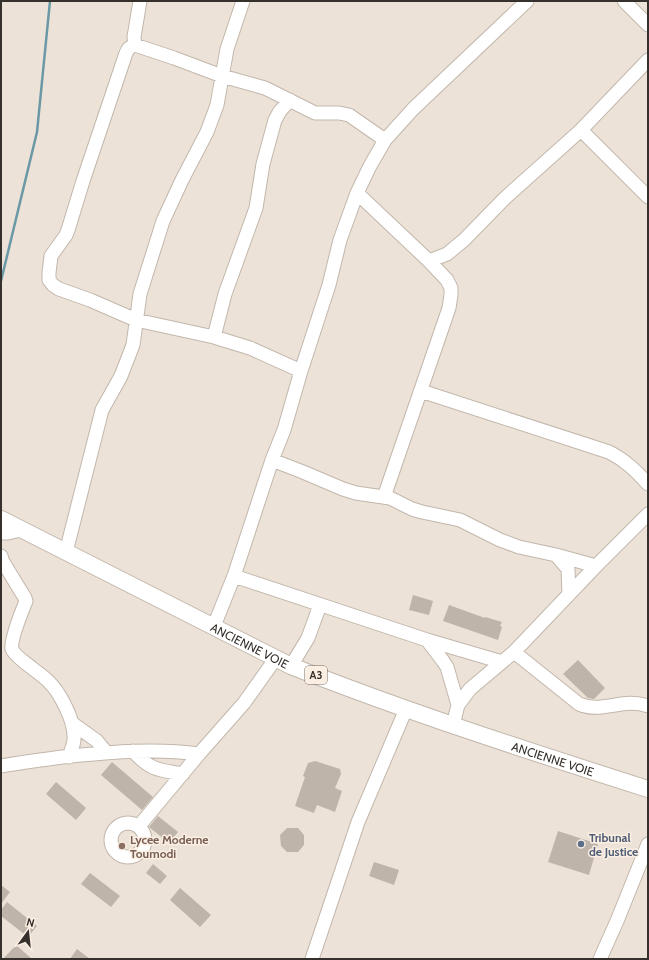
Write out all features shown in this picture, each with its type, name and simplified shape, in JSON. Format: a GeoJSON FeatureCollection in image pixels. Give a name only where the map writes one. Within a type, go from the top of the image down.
{"type":"FeatureCollection","features":[{"type":"Feature","properties":{"kind":"main road","name":"ANCIENNE VOIE"},"geometry":{"type":"LineString","coordinates":[[1,519],[291,666],[452,725],[648,789]]}},
{"type":"Feature","properties":{"kind":"street"},"geometry":{"type":"LineString","coordinates":[[135,45],[134,37],[140,1]]}},
{"type":"Feature","properties":{"kind":"street"},"geometry":{"type":"LineString","coordinates":[[66,552],[102,410],[121,376],[133,345],[140,294],[164,221],[182,180],[207,132],[217,105],[227,49],[243,1]]}},
{"type":"Feature","properties":{"kind":"street"},"geometry":{"type":"LineString","coordinates":[[214,626],[234,576],[272,460],[284,430],[301,371],[329,285],[340,240],[357,193],[370,166],[385,140],[413,110],[527,1]]}},
{"type":"Feature","properties":{"kind":"street"},"geometry":{"type":"LineString","coordinates":[[624,1],[648,25]]}},
{"type":"Feature","properties":{"kind":"street"},"geometry":{"type":"LineString","coordinates":[[301,371],[250,348],[136,320],[90,300],[59,290],[49,280],[51,256],[68,230],[127,50],[130,46],[135,45],[222,76],[265,88],[315,113],[339,113],[349,115],[385,140]]}},
{"type":"Feature","properties":{"kind":"street"},"geometry":{"type":"LineString","coordinates":[[429,261],[447,254],[464,240],[505,198],[582,130],[648,60]]}},
{"type":"Feature","properties":{"kind":"street"},"geometry":{"type":"LineString","coordinates":[[214,338],[225,294],[256,208],[263,164],[276,116],[290,100]]}},
{"type":"Feature","properties":{"kind":"street"},"geometry":{"type":"LineString","coordinates":[[582,130],[648,196]]}},
{"type":"Feature","properties":{"kind":"street"},"geometry":{"type":"LineString","coordinates":[[357,193],[429,261],[447,280],[451,288],[449,308],[384,497]]}},
{"type":"Feature","properties":{"kind":"street"},"geometry":{"type":"LineString","coordinates":[[421,391],[609,452],[628,463],[648,484]]}},
{"type":"Feature","properties":{"kind":"street"},"geometry":{"type":"LineString","coordinates":[[272,460],[343,489],[362,494],[390,498],[422,512],[460,520],[500,540],[518,547],[596,566]]}},
{"type":"Feature","properties":{"kind":"street"},"geometry":{"type":"LineString","coordinates":[[452,725],[458,705],[470,689],[514,652],[648,514]]}},
{"type":"Feature","properties":{"kind":"street"},"geometry":{"type":"LineString","coordinates":[[1,533],[21,530]]}},
{"type":"Feature","properties":{"kind":"street"},"geometry":{"type":"LineString","coordinates":[[1,556],[26,602],[13,639],[12,648],[22,660],[52,685],[63,703],[72,723],[74,742],[69,757]]}},
{"type":"Feature","properties":{"kind":"street"},"geometry":{"type":"LineString","coordinates":[[556,556],[568,569],[569,594]]}},
{"type":"Feature","properties":{"kind":"street"},"geometry":{"type":"LineString","coordinates":[[234,576],[427,640],[502,662]]}},
{"type":"Feature","properties":{"kind":"street"},"geometry":{"type":"LineString","coordinates":[[291,666],[308,638],[320,605]]}},
{"type":"Feature","properties":{"kind":"street"},"geometry":{"type":"LineString","coordinates":[[427,640],[447,667],[458,705]]}},
{"type":"Feature","properties":{"kind":"street"},"geometry":{"type":"LineString","coordinates":[[514,652],[579,704],[594,708],[633,702],[648,706]]}},
{"type":"Feature","properties":{"kind":"street"},"geometry":{"type":"LineString","coordinates":[[139,826],[244,703],[276,658]]}},
{"type":"Feature","properties":{"kind":"street"},"geometry":{"type":"LineString","coordinates":[[312,959],[358,822],[406,708]]}},
{"type":"Feature","properties":{"kind":"street"},"geometry":{"type":"LineString","coordinates":[[72,723],[98,741],[106,752]]}},
{"type":"Feature","properties":{"kind":"street"},"geometry":{"type":"LineString","coordinates":[[133,751],[142,762],[153,768],[183,774]]}},
{"type":"Feature","properties":{"kind":"street"},"geometry":{"type":"LineString","coordinates":[[1,766],[106,752],[177,751],[199,754]]}},
{"type":"Feature","properties":{"kind":"street"},"geometry":{"type":"LineString","coordinates":[[600,959],[648,844]]}},
{"type":"Feature","properties":{"kind":"building"},"geometry":{"type":"Polygon","coordinates":[[[413,595],[433,601],[429,615],[409,610],[413,595]]]}},
{"type":"Feature","properties":{"kind":"building"},"geometry":{"type":"Polygon","coordinates":[[[449,605],[485,618],[502,622],[498,640],[443,621],[449,605]]]}},
{"type":"Feature","properties":{"kind":"building"},"geometry":{"type":"Polygon","coordinates":[[[578,660],[605,688],[594,699],[588,698],[563,674],[578,660]]]}},
{"type":"Feature","properties":{"kind":"building"},"geometry":{"type":"Polygon","coordinates":[[[315,761],[340,769],[341,774],[335,788],[342,791],[335,812],[317,805],[314,813],[295,806],[308,763],[315,761]]]}},
{"type":"Feature","properties":{"kind":"building"},"geometry":{"type":"Polygon","coordinates":[[[112,762],[153,797],[142,810],[101,775],[112,762]]]}},
{"type":"Feature","properties":{"kind":"building"},"geometry":{"type":"Polygon","coordinates":[[[56,782],[86,808],[76,820],[46,794],[56,782]]]}},
{"type":"Feature","properties":{"kind":"building"},"geometry":{"type":"Polygon","coordinates":[[[158,816],[178,832],[169,843],[149,827],[158,816]]]}},
{"type":"Feature","properties":{"kind":"building"},"geometry":{"type":"Polygon","coordinates":[[[287,828],[298,828],[304,835],[304,845],[298,852],[287,852],[281,846],[280,835],[287,828]]]}},
{"type":"Feature","properties":{"kind":"building"},"geometry":{"type":"Polygon","coordinates":[[[558,831],[598,844],[589,875],[548,862],[558,831]]]}},
{"type":"Feature","properties":{"kind":"building"},"geometry":{"type":"Polygon","coordinates":[[[374,862],[399,870],[394,885],[369,876],[374,862]]]}},
{"type":"Feature","properties":{"kind":"building"},"geometry":{"type":"Polygon","coordinates":[[[153,864],[167,876],[160,884],[146,873],[153,864]]]}},
{"type":"Feature","properties":{"kind":"building"},"geometry":{"type":"Polygon","coordinates":[[[90,873],[120,896],[111,907],[81,884],[90,873]]]}},
{"type":"Feature","properties":{"kind":"building"},"geometry":{"type":"Polygon","coordinates":[[[1,885],[10,892],[1,904],[1,885]]]}},
{"type":"Feature","properties":{"kind":"building"},"geometry":{"type":"Polygon","coordinates":[[[180,888],[211,915],[200,927],[170,900],[180,888]]]}},
{"type":"Feature","properties":{"kind":"building"},"geometry":{"type":"Polygon","coordinates":[[[7,902],[37,926],[28,937],[1,916],[1,910],[7,902]]]}},
{"type":"Feature","properties":{"kind":"building"},"geometry":{"type":"Polygon","coordinates":[[[16,945],[32,959],[3,959],[16,945]]]}},
{"type":"Feature","properties":{"kind":"building"},"geometry":{"type":"Polygon","coordinates":[[[77,949],[90,959],[70,959],[77,949]]]}},
{"type":"Feature","properties":{"kind":"waterway"},"geometry":{"type":"LineString","coordinates":[[1,281],[37,132],[50,1]]}},
{"type":"Feature","properties":{"kind":"place","name":"Tribunal de Justice"},"geometry":{"type":"Point","coordinates":[581,844]}},
{"type":"Feature","properties":{"kind":"place","name":"Lycee Moderne Toumodi"},"geometry":{"type":"Point","coordinates":[122,846]}}]}
